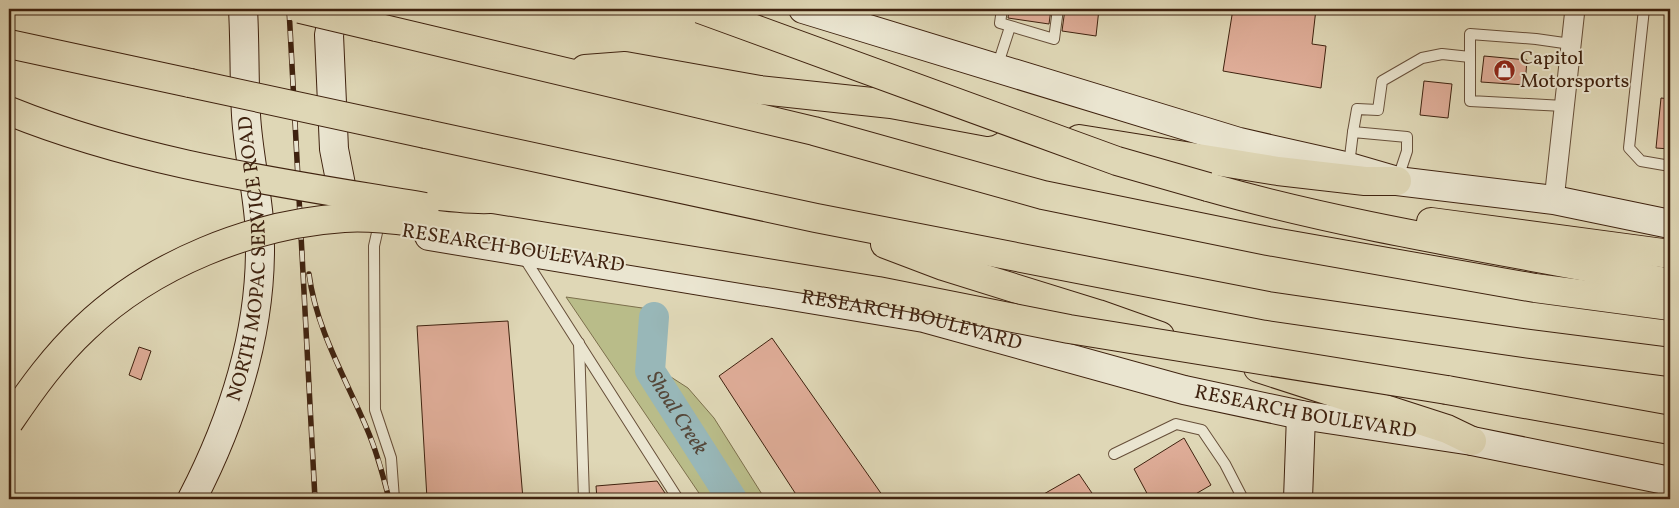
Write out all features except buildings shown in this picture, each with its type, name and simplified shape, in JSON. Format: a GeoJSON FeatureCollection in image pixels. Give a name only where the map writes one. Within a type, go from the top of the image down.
{"type":"FeatureCollection","features":[{"type":"Feature","properties":{"kind":"highway"},"geometry":{"type":"LineString","coordinates":[[300,9],[814,131],[1043,195],[1159,220],[1536,288],[1670,306]]}},
{"type":"Feature","properties":{"kind":"highway"},"geometry":{"type":"LineString","coordinates":[[700,9],[1117,161],[1260,202],[1432,239],[1670,283]]}},
{"type":"Feature","properties":{"kind":"highway"},"geometry":{"type":"LineString","coordinates":[[9,44],[816,218],[1311,313],[1670,362]]}},
{"type":"Feature","properties":{"kind":"highway"},"geometry":{"type":"LineString","coordinates":[[558,71],[625,66],[760,90],[890,104],[1125,148],[1278,171],[1364,181],[1397,182]]}},
{"type":"Feature","properties":{"kind":"highway"},"geometry":{"type":"LineString","coordinates":[[9,111],[63,133],[175,164],[466,214],[491,228]]}},
{"type":"Feature","properties":{"kind":"highway"},"geometry":{"type":"LineString","coordinates":[[1208,187],[1423,221],[1670,254]]}},
{"type":"Feature","properties":{"kind":"highway"},"geometry":{"type":"LineString","coordinates":[[9,422],[44,371],[85,328],[131,290],[176,265],[231,242],[286,226],[345,218],[399,221],[462,229],[491,228],[878,291],[1069,328],[1447,390],[1670,430]]}},
{"type":"Feature","properties":{"kind":"highway"},"geometry":{"type":"LineString","coordinates":[[816,218],[943,266],[1098,314],[1155,335],[1447,428],[1472,442]]}},
{"type":"Feature","properties":{"kind":"main road","name":"NORTH MOPAC SERVICE ROAD"},"geometry":{"type":"LineString","coordinates":[[192,499],[218,447],[245,370],[255,321],[260,279],[259,220],[246,115],[243,9]]}},
{"type":"Feature","properties":{"kind":"main road","name":"RESEARCH BOULEVARD"},"geometry":{"type":"LineString","coordinates":[[334,9],[329,34],[334,149],[338,176],[348,203],[359,216],[395,230],[519,249],[695,281],[924,318],[1147,381],[1301,415],[1472,442],[1667,487]]}},
{"type":"Feature","properties":{"kind":"main road"},"geometry":{"type":"LineString","coordinates":[[803,9],[1239,142],[1349,167],[1397,182],[1554,200],[1670,224]]}},
{"type":"Feature","properties":{"kind":"main road"},"geometry":{"type":"LineString","coordinates":[[1298,499],[1301,415]]}},
{"type":"Feature","properties":{"kind":"street"},"geometry":{"type":"LineString","coordinates":[[1554,200],[1575,9]]}},
{"type":"Feature","properties":{"kind":"lane"},"geometry":{"type":"LineString","coordinates":[[1002,9],[1000,23],[1054,39],[1058,9]]}},
{"type":"Feature","properties":{"kind":"lane"},"geometry":{"type":"LineString","coordinates":[[1644,9],[1629,148],[1641,161],[1670,166]]}},
{"type":"Feature","properties":{"kind":"lane"},"geometry":{"type":"LineString","coordinates":[[997,68],[1010,27]]}},
{"type":"Feature","properties":{"kind":"lane"},"geometry":{"type":"LineString","coordinates":[[1564,106],[1470,100],[1470,34],[1536,38],[1571,44]]}},
{"type":"Feature","properties":{"kind":"lane"},"geometry":{"type":"LineString","coordinates":[[1349,167],[1357,109],[1378,110],[1382,81],[1422,58],[1442,54],[1470,57]]}},
{"type":"Feature","properties":{"kind":"lane"},"geometry":{"type":"LineString","coordinates":[[1353,132],[1407,137],[1407,151],[1397,182]]}},
{"type":"Feature","properties":{"kind":"lane"},"geometry":{"type":"LineString","coordinates":[[379,224],[374,246],[375,410],[391,458],[394,499]]}},
{"type":"Feature","properties":{"kind":"lane"},"geometry":{"type":"LineString","coordinates":[[519,249],[678,499]]}},
{"type":"Feature","properties":{"kind":"lane"},"geometry":{"type":"LineString","coordinates":[[579,342],[584,499]]}},
{"type":"Feature","properties":{"kind":"lane"},"geometry":{"type":"LineString","coordinates":[[1114,454],[1176,424],[1202,430],[1225,464],[1244,499]]}},
{"type":"Feature","properties":{"kind":"green space"},"geometry":{"type":"Polygon","coordinates":[[[566,297],[663,311],[656,355],[660,370],[688,388],[714,418],[765,499],[703,499],[566,297]]]}},
{"type":"Feature","properties":{"kind":"waterway","name":"Shoal Creek"},"geometry":{"type":"LineString","coordinates":[[654,317],[650,371],[732,499]]}},
{"type":"Feature","properties":{"kind":"railway"},"geometry":{"type":"LineString","coordinates":[[289,9],[315,499]]}},
{"type":"Feature","properties":{"kind":"railway"},"geometry":{"type":"LineString","coordinates":[[309,274],[318,314],[325,334],[371,438],[389,499]]}},
{"type":"Feature","properties":{"kind":"place","name":"Capitol Motorsports"},"geometry":{"type":"Point","coordinates":[1504,71]}}]}
